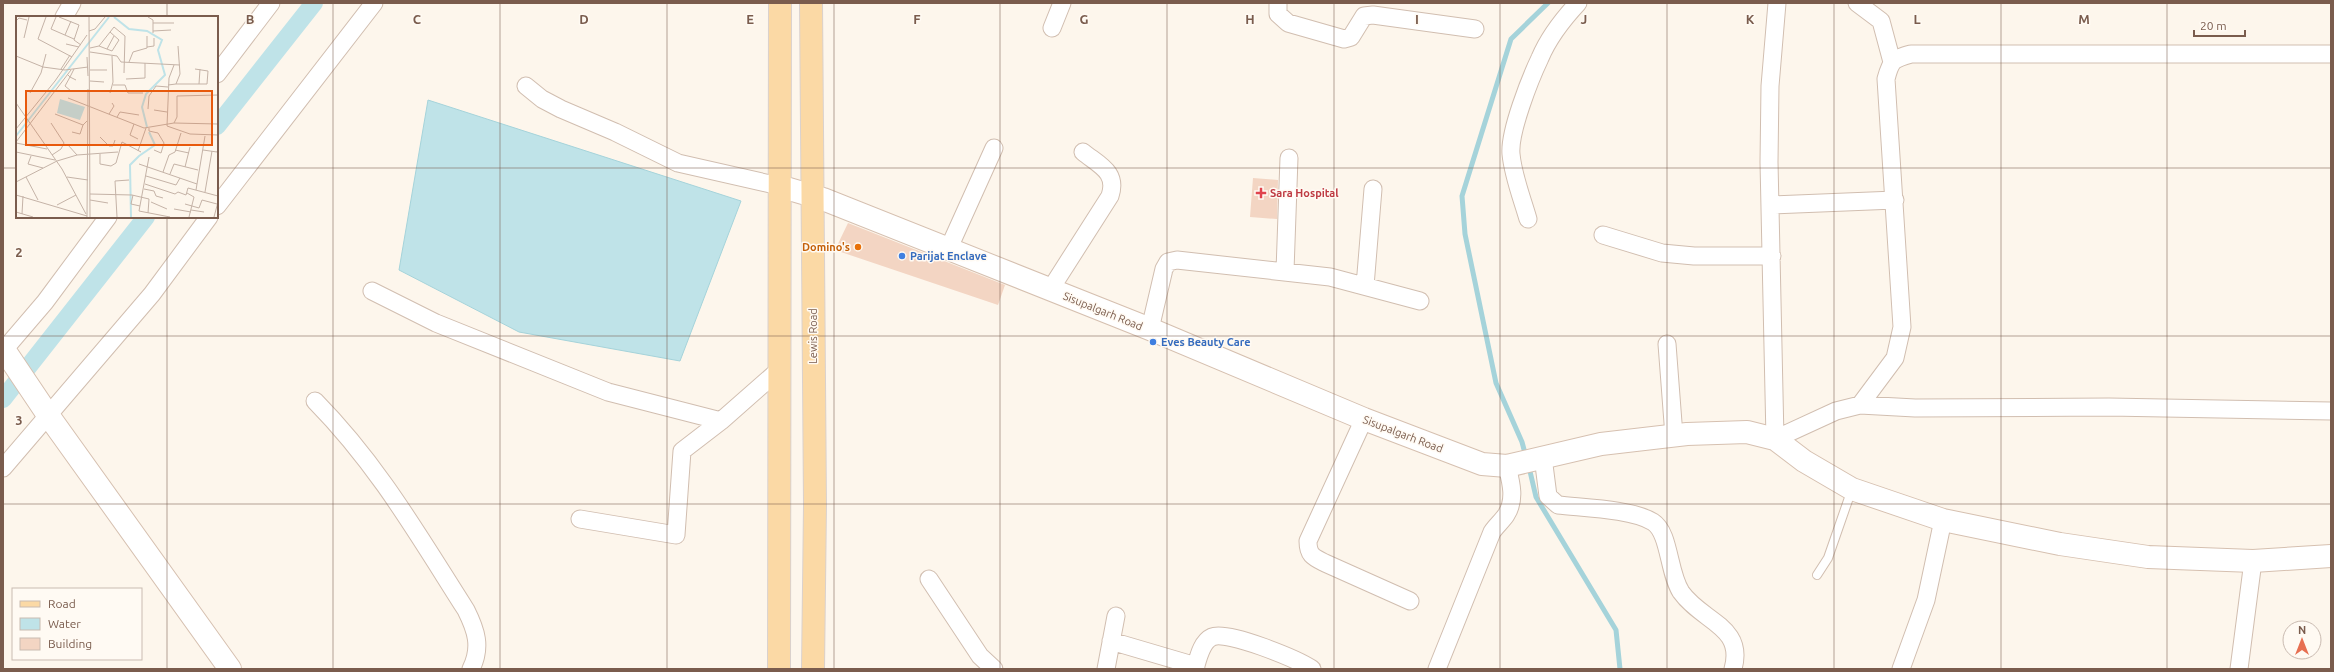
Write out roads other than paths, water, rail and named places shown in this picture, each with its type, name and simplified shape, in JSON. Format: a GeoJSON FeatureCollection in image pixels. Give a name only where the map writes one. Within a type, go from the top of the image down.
{"type":"FeatureCollection","features":[{"type":"Feature","properties":{"kind":"main road"},"geometry":{"type":"LineString","coordinates":[[779,669],[780,3]]}},
{"type":"Feature","properties":{"kind":"main road","name":"Lewis Road"},"geometry":{"type":"LineString","coordinates":[[811,3],[815,505],[813,669]]}},
{"type":"Feature","properties":{"kind":"street"},"geometry":{"type":"LineString","coordinates":[[65,16],[72,3]]}},
{"type":"Feature","properties":{"kind":"street"},"geometry":{"type":"LineString","coordinates":[[218,73],[271,3]]}},
{"type":"Feature","properties":{"kind":"street"},"geometry":{"type":"LineString","coordinates":[[218,205],[374,3]]}},
{"type":"Feature","properties":{"kind":"street"},"geometry":{"type":"LineString","coordinates":[[1052,28],[1062,3]]}},
{"type":"Feature","properties":{"kind":"street"},"geometry":{"type":"LineString","coordinates":[[1278,3],[1278,14],[1288,23],[1344,38],[1352,37],[1364,16],[1373,15],[1475,29]]}},
{"type":"Feature","properties":{"kind":"street"},"geometry":{"type":"LineString","coordinates":[[1528,219],[1511,153],[1512,135],[1540,57],[1570,12],[1578,3]]}},
{"type":"Feature","properties":{"kind":"street"},"geometry":{"type":"LineString","coordinates":[[1775,439],[1770,205],[1770,86],[1777,3]]}},
{"type":"Feature","properties":{"kind":"street"},"geometry":{"type":"LineString","coordinates":[[1857,3],[1881,21],[1892,62]]}},
{"type":"Feature","properties":{"kind":"street"},"geometry":{"type":"LineString","coordinates":[[1860,405],[1895,358],[1900,344],[1902,327],[1896,200],[1886,79],[1892,62],[1896,58],[1911,54],[2331,54]]}},
{"type":"Feature","properties":{"kind":"street"},"geometry":{"type":"LineString","coordinates":[[526,86],[542,99],[561,109],[615,132],[678,163],[779,186]]}},
{"type":"Feature","properties":{"kind":"street"},"geometry":{"type":"LineString","coordinates":[[948,250],[994,148]]}},
{"type":"Feature","properties":{"kind":"street"},"geometry":{"type":"LineString","coordinates":[[1050,290],[1110,196],[1113,187],[1112,179],[1108,172],[1083,152]]}},
{"type":"Feature","properties":{"kind":"street"},"geometry":{"type":"LineString","coordinates":[[1285,271],[1289,158]]}},
{"type":"Feature","properties":{"kind":"street","name":"Sisupalgarh Road"},"geometry":{"type":"LineString","coordinates":[[779,186],[812,196],[1150,329],[1364,419],[1482,464],[1526,461],[1601,444],[1674,436],[1747,432],[1775,439]]}},
{"type":"Feature","properties":{"kind":"street"},"geometry":{"type":"LineString","coordinates":[[1365,286],[1373,189]]}},
{"type":"Feature","properties":{"kind":"street"},"geometry":{"type":"LineString","coordinates":[[1770,205],[1896,200]]}},
{"type":"Feature","properties":{"kind":"street"},"geometry":{"type":"LineString","coordinates":[[107,218],[45,302],[5,352],[230,669]]}},
{"type":"Feature","properties":{"kind":"street"},"geometry":{"type":"LineString","coordinates":[[3,468],[43,407],[152,294],[207,218]]}},
{"type":"Feature","properties":{"kind":"street"},"geometry":{"type":"LineString","coordinates":[[1603,235],[1662,253],[1694,256],[1772,256]]}},
{"type":"Feature","properties":{"kind":"street"},"geometry":{"type":"LineString","coordinates":[[1150,329],[1164,269],[1168,262],[1187,261],[1330,277],[1420,301]]}},
{"type":"Feature","properties":{"kind":"street"},"geometry":{"type":"LineString","coordinates":[[372,291],[436,323],[608,392],[721,421]]}},
{"type":"Feature","properties":{"kind":"street"},"geometry":{"type":"LineString","coordinates":[[1667,344],[1674,436]]}},
{"type":"Feature","properties":{"kind":"street"},"geometry":{"type":"LineString","coordinates":[[580,519],[676,535],[682,451],[721,421],[779,370]]}},
{"type":"Feature","properties":{"kind":"street"},"geometry":{"type":"LineString","coordinates":[[315,401],[346,433],[394,496],[466,610],[475,628],[479,645],[471,669]]}},
{"type":"Feature","properties":{"kind":"street"},"geometry":{"type":"LineString","coordinates":[[1775,439],[1836,411],[1860,405],[1915,408],[2108,407],[2331,411]]}},
{"type":"Feature","properties":{"kind":"street"},"geometry":{"type":"LineString","coordinates":[[1364,419],[1308,541],[1308,549],[1311,556],[1324,563],[1410,601]]}},
{"type":"Feature","properties":{"kind":"street"},"geometry":{"type":"LineString","coordinates":[[1775,439],[1804,461],[1852,489],[1943,520],[2060,544],[2148,557],[2253,561],[2331,556]]}},
{"type":"Feature","properties":{"kind":"street"},"geometry":{"type":"LineString","coordinates":[[1437,669],[1492,532],[1506,517],[1511,507],[1512,490],[1526,461]]}},
{"type":"Feature","properties":{"kind":"street"},"geometry":{"type":"LineString","coordinates":[[1526,461],[1551,501],[1558,505],[1637,515],[1654,523],[1663,532],[1670,567],[1680,591],[1692,606],[1727,631],[1732,638],[1735,648],[1733,669]]}},
{"type":"Feature","properties":{"kind":"street"},"geometry":{"type":"LineString","coordinates":[[1901,669],[1926,600],[1943,520]]}},
{"type":"Feature","properties":{"kind":"street"},"geometry":{"type":"LineString","coordinates":[[2239,669],[2253,561]]}},
{"type":"Feature","properties":{"kind":"street"},"geometry":{"type":"LineString","coordinates":[[929,579],[980,656],[994,669]]}},
{"type":"Feature","properties":{"kind":"street"},"geometry":{"type":"LineString","coordinates":[[1106,669],[1116,616]]}},
{"type":"Feature","properties":{"kind":"street"},"geometry":{"type":"LineString","coordinates":[[1111,641],[1195,667],[1202,646],[1213,636],[1222,636],[1277,651],[1312,669]]}},
{"type":"Feature","properties":{"kind":"lane"},"geometry":{"type":"LineString","coordinates":[[1817,575],[1828,558],[1852,489]]}},
{"type":"Feature","properties":{"kind":"water"},"geometry":{"type":"Polygon","coordinates":[[[428,100],[741,201],[680,361],[519,332],[399,270],[428,100]]]}},
{"type":"Feature","properties":{"kind":"waterway"},"geometry":{"type":"LineString","coordinates":[[218,125],[314,3]]}},
{"type":"Feature","properties":{"kind":"waterway"},"geometry":{"type":"LineString","coordinates":[[1526,457],[1522,442],[1496,383],[1465,234],[1462,196],[1511,39],[1548,3]]}},
{"type":"Feature","properties":{"kind":"waterway"},"geometry":{"type":"LineString","coordinates":[[3,399],[145,218]]}},
{"type":"Feature","properties":{"kind":"waterway"},"geometry":{"type":"LineString","coordinates":[[1529,467],[1536,497],[1616,630],[1620,669]]}},
{"type":"Feature","properties":{"kind":"place","name":"Sara Hospital"},"geometry":{"type":"Point","coordinates":[1261,193]}},
{"type":"Feature","properties":{"kind":"place","name":"Domino's"},"geometry":{"type":"Point","coordinates":[858,247]}},
{"type":"Feature","properties":{"kind":"place","name":"Parijat Enclave"},"geometry":{"type":"Point","coordinates":[902,256]}},
{"type":"Feature","properties":{"kind":"place","name":"Eves Beauty Care"},"geometry":{"type":"Point","coordinates":[1153,342]}}]}
